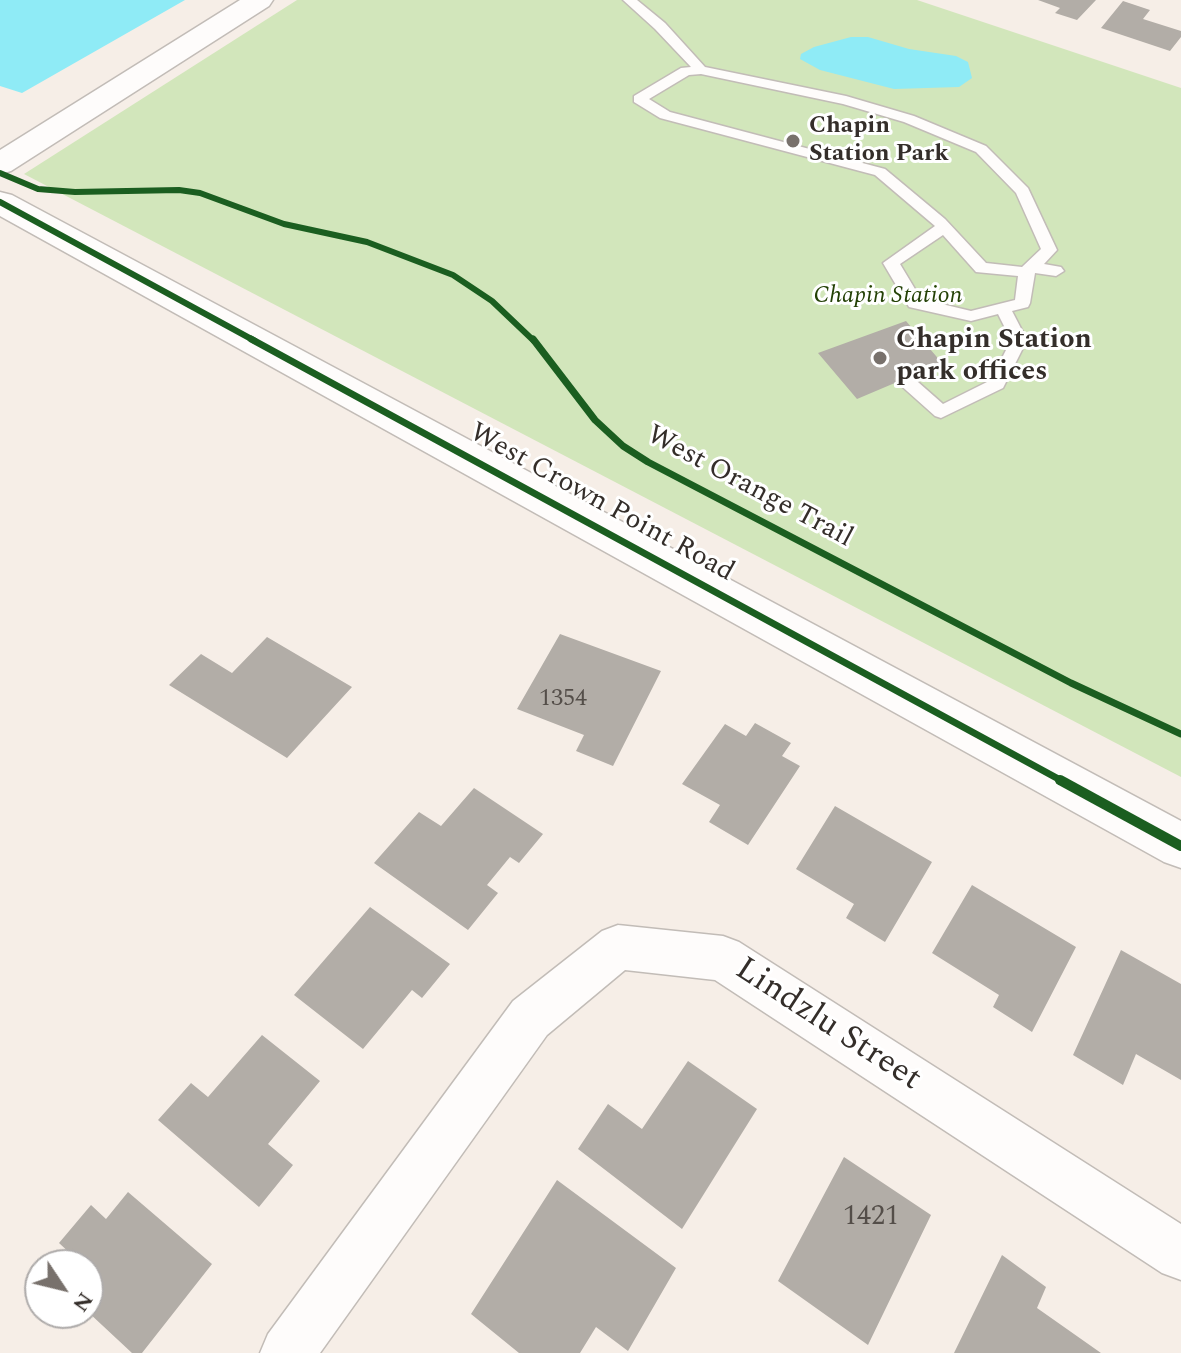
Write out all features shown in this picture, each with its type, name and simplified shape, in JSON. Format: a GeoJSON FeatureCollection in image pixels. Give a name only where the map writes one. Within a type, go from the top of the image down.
{"type":"FeatureCollection","features":[{"type":"Feature","properties":{"kind":"street"},"geometry":{"type":"LineString","coordinates":[[0,164],[259,0]]}},
{"type":"Feature","properties":{"kind":"street","name":"West Crown Point Road"},"geometry":{"type":"LineString","coordinates":[[0,202],[1181,846]]}},
{"type":"Feature","properties":{"kind":"street","name":"Lindzlu Street"},"geometry":{"type":"LineString","coordinates":[[287,1353],[530,1018],[618,947],[723,958],[1181,1254]]}},
{"type":"Feature","properties":{"kind":"lane"},"geometry":{"type":"LineString","coordinates":[[629,0],[660,26],[701,70]]}},
{"type":"Feature","properties":{"kind":"lane"},"geometry":{"type":"LineString","coordinates":[[944,227],[891,263],[915,303],[971,316],[1022,303],[1029,269],[1049,250],[1023,191],[981,149],[909,119],[846,100],[701,70],[686,71],[639,99],[665,115],[880,172],[944,227],[981,268],[1029,269],[1056,271]]}},
{"type":"Feature","properties":{"kind":"lane"},"geometry":{"type":"LineString","coordinates":[[904,379],[941,412],[997,384],[1019,340],[1003,308]]}},
{"type":"Feature","properties":{"kind":"green space","name":"Chapin Station"},"geometry":{"type":"Polygon","coordinates":[[[297,0],[917,0],[1181,88],[1181,777],[24,174],[297,0]]]}},
{"type":"Feature","properties":{"kind":"water"},"geometry":{"type":"Polygon","coordinates":[[[0,0],[185,0],[22,93],[0,86],[0,0]]]}},
{"type":"Feature","properties":{"kind":"water"},"geometry":{"type":"Polygon","coordinates":[[[851,37],[868,37],[909,49],[956,56],[968,62],[972,78],[959,87],[894,89],[820,70],[800,59],[801,54],[814,47],[851,37]]]}},
{"type":"Feature","properties":{"kind":"building"},"geometry":{"type":"Polygon","coordinates":[[[1038,0],[1096,0],[1077,20],[1055,13],[1060,8],[1038,0]]]}},
{"type":"Feature","properties":{"kind":"building"},"geometry":{"type":"Polygon","coordinates":[[[1123,1],[1150,10],[1143,19],[1181,31],[1181,37],[1170,51],[1101,28],[1123,1]]]}},
{"type":"Feature","properties":{"kind":"building","name":"Chapin Station park offices"},"geometry":{"type":"Polygon","coordinates":[[[906,321],[942,363],[857,399],[818,353],[906,321]]]}},
{"type":"Feature","properties":{"kind":"building"},"geometry":{"type":"Polygon","coordinates":[[[560,634],[661,671],[613,766],[576,751],[584,735],[517,709],[560,634]]]}},
{"type":"Feature","properties":{"kind":"building"},"geometry":{"type":"Polygon","coordinates":[[[267,637],[352,687],[287,758],[169,685],[201,654],[232,673],[267,637]]]}},
{"type":"Feature","properties":{"kind":"building"},"geometry":{"type":"Polygon","coordinates":[[[755,723],[791,743],[782,756],[800,766],[748,845],[709,822],[720,805],[682,784],[725,724],[746,736],[755,723]]]}},
{"type":"Feature","properties":{"kind":"building"},"geometry":{"type":"Polygon","coordinates":[[[474,788],[543,834],[519,863],[510,857],[487,885],[498,893],[468,930],[374,863],[419,812],[441,826],[474,788]]]}},
{"type":"Feature","properties":{"kind":"building"},"geometry":{"type":"Polygon","coordinates":[[[835,806],[932,862],[885,942],[846,918],[854,904],[796,869],[835,806]]]}},
{"type":"Feature","properties":{"kind":"building"},"geometry":{"type":"Polygon","coordinates":[[[972,885],[1076,947],[1032,1032],[993,1007],[999,995],[932,953],[972,885]]]}},
{"type":"Feature","properties":{"kind":"building"},"geometry":{"type":"Polygon","coordinates":[[[370,907],[450,964],[422,998],[412,990],[363,1049],[294,995],[370,907]]]}},
{"type":"Feature","properties":{"kind":"building"},"geometry":{"type":"Polygon","coordinates":[[[1121,950],[1181,984],[1181,1080],[1136,1054],[1123,1085],[1073,1055],[1121,950]]]}},
{"type":"Feature","properties":{"kind":"building"},"geometry":{"type":"Polygon","coordinates":[[[262,1035],[320,1081],[268,1144],[293,1165],[259,1207],[158,1120],[191,1083],[208,1097],[262,1035]]]}},
{"type":"Feature","properties":{"kind":"building"},"geometry":{"type":"Polygon","coordinates":[[[688,1061],[757,1109],[682,1229],[578,1149],[608,1104],[642,1129],[688,1061]]]}},
{"type":"Feature","properties":{"kind":"building"},"geometry":{"type":"Polygon","coordinates":[[[844,1157],[931,1215],[868,1345],[778,1281],[844,1157]]]}},
{"type":"Feature","properties":{"kind":"building"},"geometry":{"type":"Polygon","coordinates":[[[557,1180],[676,1268],[628,1351],[596,1327],[580,1353],[519,1353],[471,1314],[557,1180]]]}},
{"type":"Feature","properties":{"kind":"building"},"geometry":{"type":"Polygon","coordinates":[[[128,1192],[212,1264],[142,1353],[132,1353],[104,1327],[104,1249],[65,1249],[59,1243],[91,1205],[106,1219],[128,1192]]]}},
{"type":"Feature","properties":{"kind":"building"},"geometry":{"type":"Polygon","coordinates":[[[1002,1255],[1046,1287],[1037,1308],[1101,1353],[954,1353],[1002,1255]]]}},
{"type":"Feature","properties":{"kind":"cycle path","name":"West Orange Trail"},"geometry":{"type":"LineString","coordinates":[[0,173],[38,189],[75,192],[179,190],[200,193],[284,224],[367,242],[453,275],[492,301],[528,333],[595,420],[623,446],[648,462],[1071,683],[1181,734]]}},
{"type":"Feature","properties":{"kind":"cycle path"},"geometry":{"type":"LineString","coordinates":[[0,202],[1181,846]]}},
{"type":"Feature","properties":{"kind":"place","name":"Chapin Station Park"},"geometry":{"type":"Point","coordinates":[793,141]}},
{"type":"Feature","properties":{"kind":"place","name":"Chapin Station park offices"},"geometry":{"type":"Point","coordinates":[880,358]}}]}
